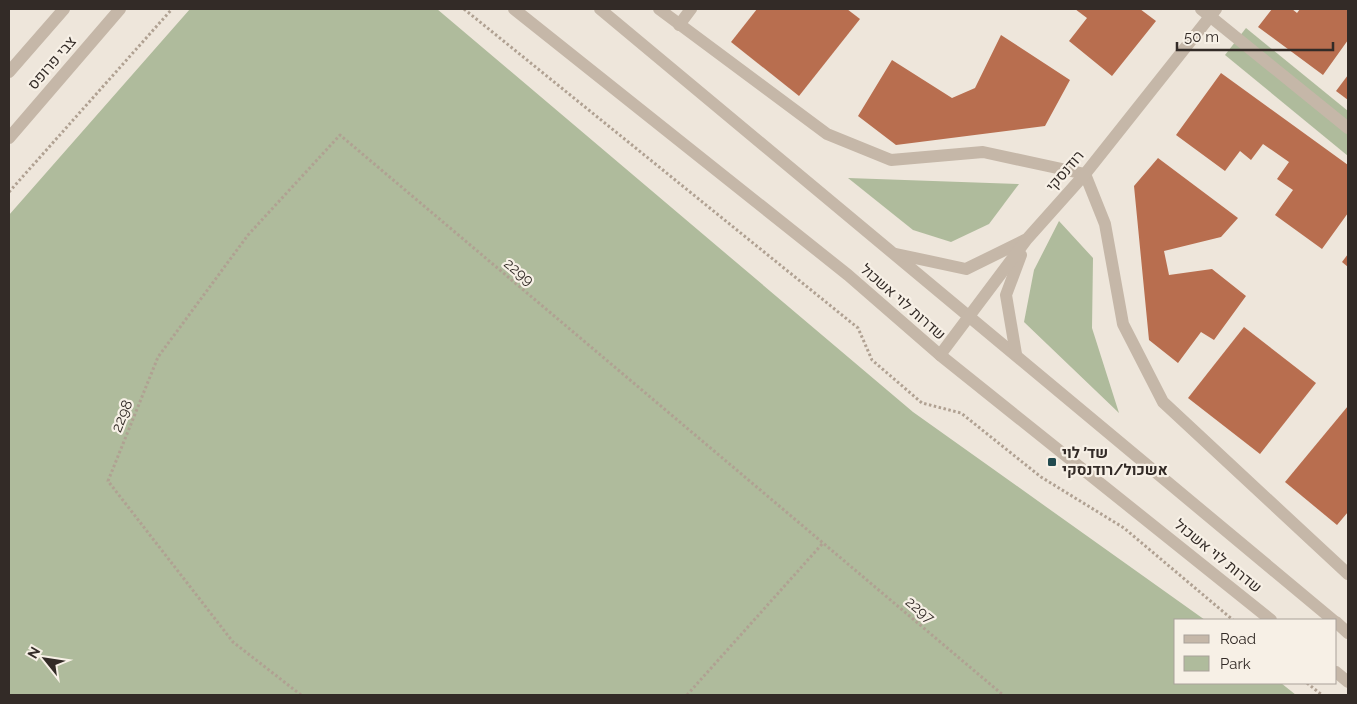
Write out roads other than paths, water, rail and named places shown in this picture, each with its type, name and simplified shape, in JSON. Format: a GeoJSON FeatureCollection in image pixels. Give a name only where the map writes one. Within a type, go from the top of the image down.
{"type":"FeatureCollection","features":[{"type":"Feature","properties":{"kind":"street","name":"צבי פרופס"},"geometry":{"type":"LineString","coordinates":[[9,72],[64,9]]}},
{"type":"Feature","properties":{"kind":"street","name":"צבי פרופס"},"geometry":{"type":"LineString","coordinates":[[9,138],[120,9]]}},
{"type":"Feature","properties":{"kind":"street","name":"שדרות לוי אשכול"},"geometry":{"type":"LineString","coordinates":[[514,9],[848,275],[940,355],[1270,619]]}},
{"type":"Feature","properties":{"kind":"street","name":"שדרות לוי אשכול"},"geometry":{"type":"LineString","coordinates":[[600,9],[1333,619]]}},
{"type":"Feature","properties":{"kind":"street"},"geometry":{"type":"LineString","coordinates":[[659,9],[827,134],[891,160],[984,152],[1085,174],[1105,224],[1123,324],[1163,402],[1348,574]]}},
{"type":"Feature","properties":{"kind":"street"},"geometry":{"type":"LineString","coordinates":[[678,25],[691,9]]}},
{"type":"Feature","properties":{"kind":"street","name":"רודנסקי"},"geometry":{"type":"LineString","coordinates":[[940,355],[1027,239],[1085,174],[1209,11]]}},
{"type":"Feature","properties":{"kind":"street"},"geometry":{"type":"LineString","coordinates":[[1209,11],[1348,128]]}},
{"type":"Feature","properties":{"kind":"street"},"geometry":{"type":"LineString","coordinates":[[894,254],[966,269],[1027,239]]}},
{"type":"Feature","properties":{"kind":"street"},"geometry":{"type":"LineString","coordinates":[[1016,354],[1006,295],[1027,239]]}},
{"type":"Feature","properties":{"kind":"street","name":"שדרות לוי אשכול"},"geometry":{"type":"LineString","coordinates":[[1337,623],[1348,633]]}},
{"type":"Feature","properties":{"kind":"street"},"geometry":{"type":"LineString","coordinates":[[1337,673],[1348,682]]}},
{"type":"Feature","properties":{"kind":"place","name":"שד׳ לוי אשכול/רודנסקי"},"geometry":{"type":"Point","coordinates":[1052,462]}}]}
